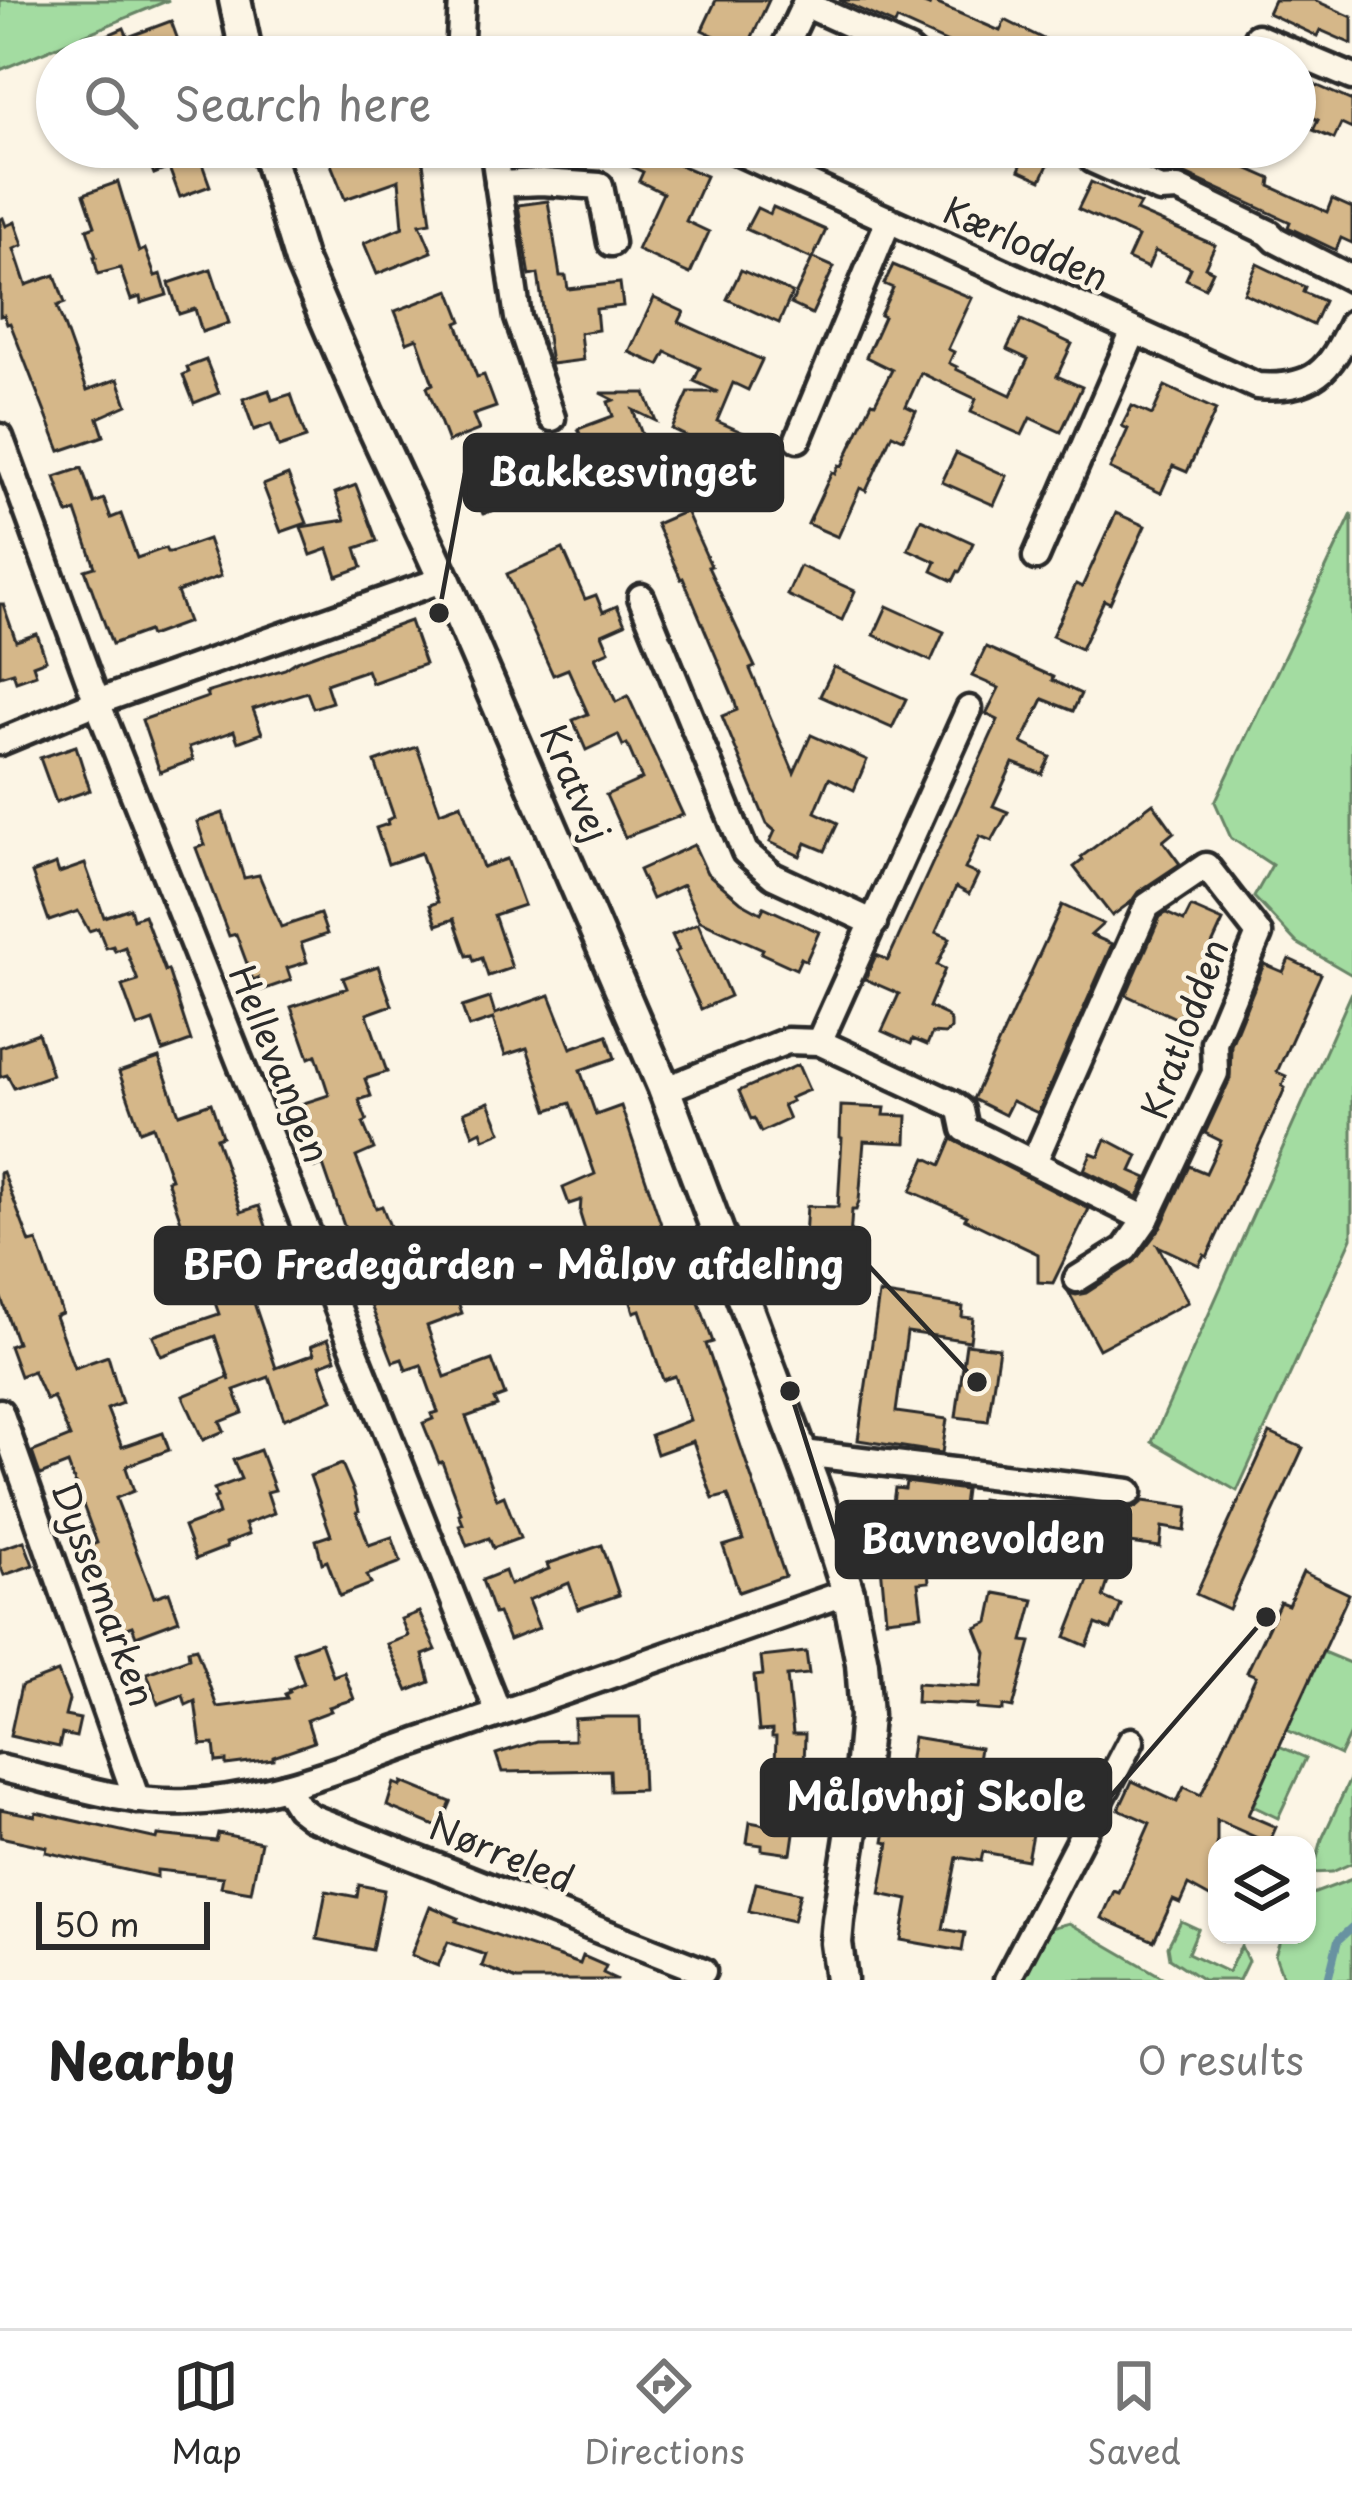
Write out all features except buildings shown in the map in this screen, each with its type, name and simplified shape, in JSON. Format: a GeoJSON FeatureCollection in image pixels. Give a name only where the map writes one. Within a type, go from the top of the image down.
{"type":"FeatureCollection","features":[{"type":"Feature","properties":{"kind":"street"},"geometry":{"type":"LineString","coordinates":[[235,0],[243,36]]}},
{"type":"Feature","properties":{"kind":"street"},"geometry":{"type":"LineString","coordinates":[[459,36],[462,0]]}},
{"type":"Feature","properties":{"kind":"street"},"geometry":{"type":"LineString","coordinates":[[790,36],[806,2],[877,36]]}},
{"type":"Feature","properties":{"kind":"street"},"geometry":{"type":"LineString","coordinates":[[1316,62],[1352,77]]}},
{"type":"Feature","properties":{"kind":"street","name":"Kratvej"},"geometry":{"type":"LineString","coordinates":[[272,168],[301,261],[445,579],[664,1090],[803,1453],[848,1592],[862,1663],[866,1716],[862,1774],[838,1920],[841,1980]]}},
{"type":"Feature","properties":{"kind":"street"},"geometry":{"type":"LineString","coordinates":[[496,168],[518,318],[552,418]]}},
{"type":"Feature","properties":{"kind":"street","name":"Kærlodden"},"geometry":{"type":"LineString","coordinates":[[776,168],[1257,386],[1285,388],[1314,377],[1333,361],[1352,322]]}},
{"type":"Feature","properties":{"kind":"street"},"geometry":{"type":"LineString","coordinates":[[1111,168],[1160,190],[1178,189],[1352,279]]}},
{"type":"Feature","properties":{"kind":"street"},"geometry":{"type":"LineString","coordinates":[[498,184],[601,186],[611,242]]}},
{"type":"Feature","properties":{"kind":"street","name":"Kærlodden"},"geometry":{"type":"LineString","coordinates":[[798,440],[889,222]]}},
{"type":"Feature","properties":{"kind":"street","name":"Kærlodden"},"geometry":{"type":"LineString","coordinates":[[1036,556],[1134,331]]}},
{"type":"Feature","properties":{"kind":"street","name":"Hellevangen"},"geometry":{"type":"LineString","coordinates":[[0,437],[97,702],[499,1714]]}},
{"type":"Feature","properties":{"kind":"street"},"geometry":{"type":"LineString","coordinates":[[0,742],[97,702],[445,579]]}},
{"type":"Feature","properties":{"kind":"street"},"geometry":{"type":"LineString","coordinates":[[641,597],[746,852],[773,876],[874,922]]}},
{"type":"Feature","properties":{"kind":"street"},"geometry":{"type":"LineString","coordinates":[[820,1042],[969,709]]}},
{"type":"Feature","properties":{"kind":"street","name":"Kratlodden"},"geometry":{"type":"LineString","coordinates":[[1034,1162],[1147,906],[1205,866],[1259,934],[1214,1042],[1214,1072],[1145,1219],[1125,1249],[1077,1279]]}},
{"type":"Feature","properties":{"kind":"street"},"geometry":{"type":"LineString","coordinates":[[664,1090],[787,1041],[820,1042],[953,1104],[961,1111],[965,1129],[1145,1219]]}},
{"type":"Feature","properties":{"kind":"street","name":"Dyssemarken"},"geometry":{"type":"LineString","coordinates":[[0,1412],[137,1800]]}},
{"type":"Feature","properties":{"kind":"street"},"geometry":{"type":"LineString","coordinates":[[803,1453],[1129,1492]]}},
{"type":"Feature","properties":{"kind":"street"},"geometry":{"type":"LineString","coordinates":[[0,1768],[137,1800],[230,1799],[286,1786],[848,1592]]}},
{"type":"Feature","properties":{"kind":"street"},"geometry":{"type":"LineString","coordinates":[[1006,1980],[1131,1741]]}},
{"type":"Feature","properties":{"kind":"street","name":"Nørreled"},"geometry":{"type":"LineString","coordinates":[[286,1786],[298,1807],[311,1817],[704,1971]]}},
{"type":"Feature","properties":{"kind":"green space"},"geometry":{"type":"Polygon","coordinates":[[[0,0],[169,0],[82,36],[36,36],[36,55],[0,70],[0,0]]]}},
{"type":"Feature","properties":{"kind":"green space"},"geometry":{"type":"Polygon","coordinates":[[[1352,514],[1352,975],[1297,943],[1254,897],[1272,865],[1231,838],[1215,802],[1352,514]]]}},
{"type":"Feature","properties":{"kind":"green space"},"geometry":{"type":"Polygon","coordinates":[[[1352,992],[1352,1238],[1237,1491],[1152,1442],[1352,992]]]}},
{"type":"Feature","properties":{"kind":"green space"},"geometry":{"type":"Polygon","coordinates":[[[1323,1652],[1352,1664],[1352,1730],[1340,1755],[1287,1730],[1323,1652]]]}},
{"type":"Feature","properties":{"kind":"green space"},"geometry":{"type":"Polygon","coordinates":[[[1279,1746],[1306,1758],[1278,1818],[1253,1806],[1279,1746]]]}},
{"type":"Feature","properties":{"kind":"green space"},"geometry":{"type":"Polygon","coordinates":[[[1352,1775],[1352,1863],[1316,1873],[1322,1839],[1352,1775]]]}},
{"type":"Feature","properties":{"kind":"green space"},"geometry":{"type":"Polygon","coordinates":[[[1352,1879],[1352,1980],[1284,1980],[1275,1955],[1279,1944],[1316,1944],[1316,1893],[1352,1879]]]}},
{"type":"Feature","properties":{"kind":"green space"},"geometry":{"type":"Polygon","coordinates":[[[1181,1921],[1198,1929],[1188,1953],[1228,1972],[1241,1946],[1248,1961],[1239,1980],[1203,1980],[1170,1958],[1168,1946],[1181,1921]]]}},
{"type":"Feature","properties":{"kind":"green space"},"geometry":{"type":"Polygon","coordinates":[[[1069,1923],[1167,1980],[1016,1980],[1042,1930],[1069,1923]]]}},
{"type":"Feature","properties":{"kind":"waterway"},"geometry":{"type":"LineString","coordinates":[[1328,1980],[1338,1940],[1352,1927]]}},
{"type":"Feature","properties":{"kind":"place","name":"Bakkesvinget"},"geometry":{"type":"Point","coordinates":[439,613]}},
{"type":"Feature","properties":{"kind":"place","name":"BFO Fredegården - Måløv afdeling"},"geometry":{"type":"Point","coordinates":[977,1382]}},
{"type":"Feature","properties":{"kind":"place","name":"Bavnevolden"},"geometry":{"type":"Point","coordinates":[790,1391]}},
{"type":"Feature","properties":{"kind":"place","name":"Måløvhøj Skole"},"geometry":{"type":"Point","coordinates":[1266,1617]}}]}
